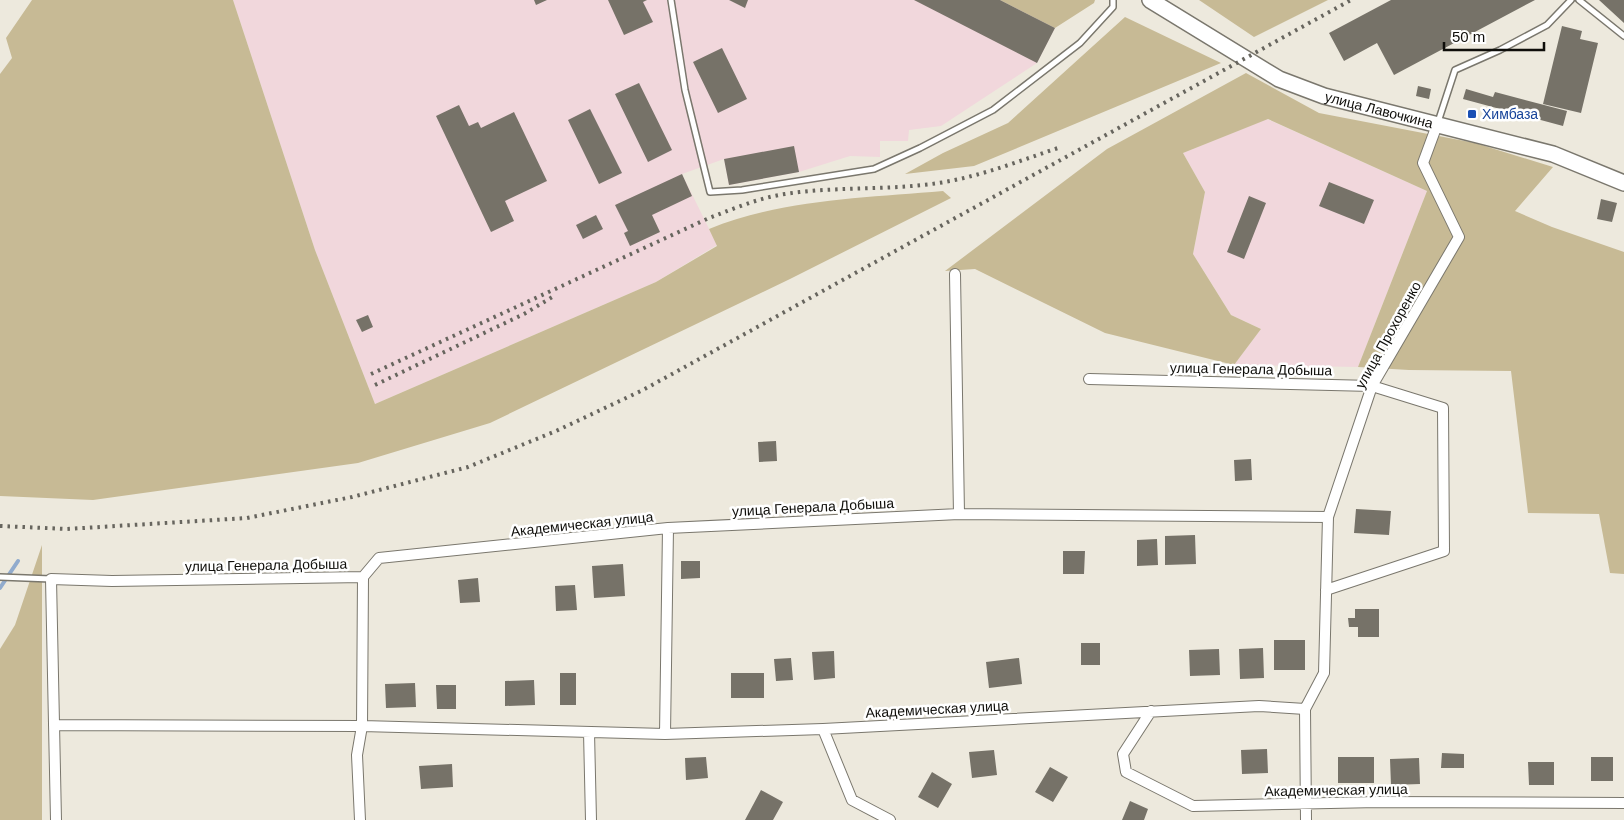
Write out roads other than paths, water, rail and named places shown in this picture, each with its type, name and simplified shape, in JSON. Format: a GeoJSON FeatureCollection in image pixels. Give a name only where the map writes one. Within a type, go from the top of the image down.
{"type":"FeatureCollection","features":[{"type":"Feature","properties":{"kind":"main road","name":"улица Лавочкина"},"geometry":{"type":"LineString","coordinates":[[1155,1],[1279,79],[1324,96],[1553,154],[1624,183]]}},
{"type":"Feature","properties":{"kind":"street","name":"улица Прохоренко"},"geometry":{"type":"LineString","coordinates":[[1306,820],[1305,709],[1324,673],[1328,517],[1372,386],[1460,237],[1423,164],[1437,125]]}},
{"type":"Feature","properties":{"kind":"street"},"geometry":{"type":"LineString","coordinates":[[955,274],[959,514]]}},
{"type":"Feature","properties":{"kind":"street","name":"улица Генерала Добыша"},"geometry":{"type":"LineString","coordinates":[[1089,379],[1372,386],[1443,408],[1444,551],[1326,590]]}},
{"type":"Feature","properties":{"kind":"street","name":"улица Генерала Добыша"},"geometry":{"type":"LineString","coordinates":[[668,528],[959,514],[1328,517]]}},
{"type":"Feature","properties":{"kind":"street","name":"Академическая улица"},"geometry":{"type":"LineString","coordinates":[[363,578],[379,558],[668,528],[665,734]]}},
{"type":"Feature","properties":{"kind":"street","name":"улица Генерала Добыша"},"geometry":{"type":"LineString","coordinates":[[51,579],[112,581],[363,578],[362,726],[357,755],[360,820]]}},
{"type":"Feature","properties":{"kind":"street"},"geometry":{"type":"LineString","coordinates":[[51,579],[56,820]]}},
{"type":"Feature","properties":{"kind":"street","name":"Академическая улица"},"geometry":{"type":"LineString","coordinates":[[54,725],[362,726],[665,734],[1259,706],[1305,709]]}},
{"type":"Feature","properties":{"kind":"street","name":"Академическая улица"},"geometry":{"type":"LineString","coordinates":[[1151,711],[1123,754],[1126,772],[1194,806],[1305,803],[1624,803]]}},
{"type":"Feature","properties":{"kind":"street"},"geometry":{"type":"LineString","coordinates":[[823,728],[852,800],[890,820]]}},
{"type":"Feature","properties":{"kind":"street"},"geometry":{"type":"LineString","coordinates":[[589,732],[591,820]]}},
{"type":"Feature","properties":{"kind":"lane"},"geometry":{"type":"LineString","coordinates":[[671,0],[685,90],[710,192],[742,190],[874,169],[920,148],[993,110],[1080,43],[1114,7],[1113,0]]}},
{"type":"Feature","properties":{"kind":"lane","name":"улица Прохоренко"},"geometry":{"type":"LineString","coordinates":[[1437,125],[1455,70],[1500,50],[1547,25],[1571,0]]}},
{"type":"Feature","properties":{"kind":"lane"},"geometry":{"type":"LineString","coordinates":[[1579,0],[1624,36]]}},
{"type":"Feature","properties":{"kind":"lane"},"geometry":{"type":"LineString","coordinates":[[0,577],[51,579]]}},
{"type":"Feature","properties":{"kind":"waterway"},"geometry":{"type":"LineString","coordinates":[[0,588],[18,561]]}},
{"type":"Feature","properties":{"kind":"railway"},"geometry":{"type":"LineString","coordinates":[[0,526],[67,529],[247,518],[352,497],[468,467],[556,431],[643,390],[1351,0]]}},
{"type":"Feature","properties":{"kind":"railway"},"geometry":{"type":"LineString","coordinates":[[371,374],[709,218],[755,201],[802,192],[905,187],[957,180],[991,171],[1058,148]]}},
{"type":"Feature","properties":{"kind":"railway"},"geometry":{"type":"LineString","coordinates":[[375,385],[524,314],[554,296]]}},
{"type":"Feature","properties":{"kind":"place","name":"Химбаза"},"geometry":{"type":"Point","coordinates":[1472,114]}}]}
